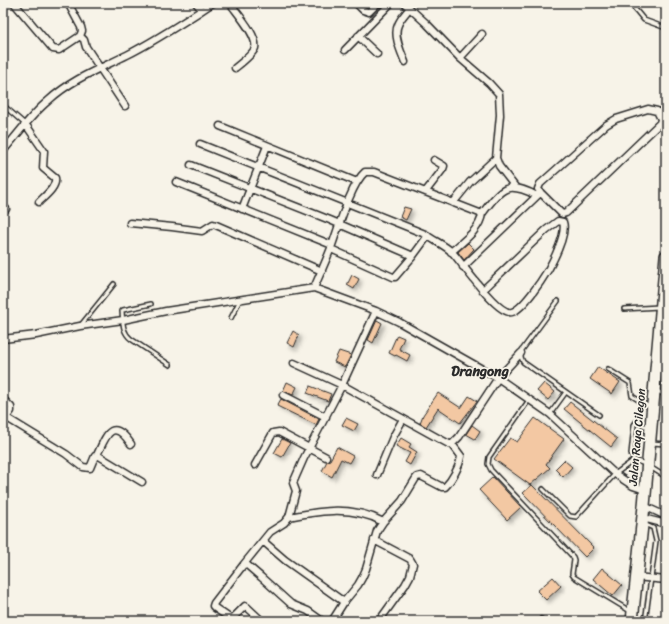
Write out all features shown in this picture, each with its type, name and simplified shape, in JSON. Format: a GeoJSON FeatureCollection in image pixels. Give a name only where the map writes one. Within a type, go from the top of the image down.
{"type":"FeatureCollection","features":[{"type":"Feature","properties":{"kind":"highway","name":"Jalan Raya Cilegon"},"geometry":{"type":"LineString","coordinates":[[633,617],[636,577],[648,523],[644,506],[645,490],[664,308],[666,256]]}},
{"type":"Feature","properties":{"kind":"street"},"geometry":{"type":"LineString","coordinates":[[14,3],[53,49],[59,50],[80,36],[82,31],[81,26],[68,3]]}},
{"type":"Feature","properties":{"kind":"street"},"geometry":{"type":"LineString","coordinates":[[196,3],[202,10]]}},
{"type":"Feature","properties":{"kind":"street"},"geometry":{"type":"LineString","coordinates":[[3,151],[48,101],[61,90],[86,74],[128,54],[213,3]]}},
{"type":"Feature","properties":{"kind":"street"},"geometry":{"type":"LineString","coordinates":[[230,3],[253,36],[255,43],[254,50],[235,68]]}},
{"type":"Feature","properties":{"kind":"street"},"geometry":{"type":"LineString","coordinates":[[356,3],[363,10],[369,12],[378,3]]}},
{"type":"Feature","properties":{"kind":"street"},"geometry":{"type":"LineString","coordinates":[[345,50],[391,3]]}},
{"type":"Feature","properties":{"kind":"street"},"geometry":{"type":"LineString","coordinates":[[404,3],[460,58],[490,83],[499,94],[500,115],[496,158],[499,166],[516,188]]}},
{"type":"Feature","properties":{"kind":"street"},"geometry":{"type":"LineString","coordinates":[[405,62],[399,46],[397,25],[409,9]]}},
{"type":"Feature","properties":{"kind":"street"},"geometry":{"type":"LineString","coordinates":[[460,58],[482,34]]}},
{"type":"Feature","properties":{"kind":"street"},"geometry":{"type":"LineString","coordinates":[[80,36],[84,40],[125,106]]}},
{"type":"Feature","properties":{"kind":"street"},"geometry":{"type":"LineString","coordinates":[[358,36],[377,54]]}},
{"type":"Feature","properties":{"kind":"street"},"geometry":{"type":"LineString","coordinates":[[483,290],[654,130],[660,123],[663,115],[648,109],[616,118],[595,134],[540,184],[538,189],[539,194]]}},
{"type":"Feature","properties":{"kind":"street"},"geometry":{"type":"LineString","coordinates":[[26,125],[44,151],[43,168],[56,180],[56,183],[40,202]]}},
{"type":"Feature","properties":{"kind":"street"},"geometry":{"type":"LineString","coordinates":[[220,126],[357,182]]}},
{"type":"Feature","properties":{"kind":"street"},"geometry":{"type":"LineString","coordinates":[[200,144],[423,232],[451,252],[483,290],[506,311],[511,312],[517,309],[536,288],[560,245],[564,225],[563,222],[558,221]]}},
{"type":"Feature","properties":{"kind":"street"},"geometry":{"type":"LineString","coordinates":[[242,209],[267,146]]}},
{"type":"Feature","properties":{"kind":"street"},"geometry":{"type":"LineString","coordinates":[[453,203],[470,182],[496,158]]}},
{"type":"Feature","properties":{"kind":"street"},"geometry":{"type":"LineString","coordinates":[[426,192],[444,166],[434,160]]}},
{"type":"Feature","properties":{"kind":"street"},"geometry":{"type":"LineString","coordinates":[[191,165],[340,224],[413,256]]}},
{"type":"Feature","properties":{"kind":"street"},"geometry":{"type":"LineString","coordinates":[[314,288],[332,247],[357,182],[360,176],[365,172],[374,172],[482,214]]}},
{"type":"Feature","properties":{"kind":"street"},"geometry":{"type":"LineString","coordinates":[[176,182],[332,247],[393,277],[395,277],[413,256],[427,235]]}},
{"type":"Feature","properties":{"kind":"street"},"geometry":{"type":"LineString","coordinates":[[451,252],[476,229],[482,214],[498,195],[506,189],[516,188],[539,194],[563,214]]}},
{"type":"Feature","properties":{"kind":"street"},"geometry":{"type":"LineString","coordinates":[[463,267],[539,194]]}},
{"type":"Feature","properties":{"kind":"street"},"geometry":{"type":"LineString","coordinates":[[130,223],[202,231],[211,225],[216,225],[322,271]]}},
{"type":"Feature","properties":{"kind":"street"},"geometry":{"type":"LineString","coordinates":[[3,339],[36,335],[166,311],[314,288],[376,311],[399,322],[498,378],[550,414],[614,474],[633,486],[645,490]]}},
{"type":"Feature","properties":{"kind":"street"},"geometry":{"type":"LineString","coordinates":[[262,621],[247,606],[245,606],[231,620],[213,606],[214,603],[270,532],[284,523],[289,517],[296,491],[293,483],[309,448],[342,385],[376,311]]}},
{"type":"Feature","properties":{"kind":"street"},"geometry":{"type":"LineString","coordinates":[[452,444],[459,437],[498,378],[521,353]]}},
{"type":"Feature","properties":{"kind":"street"},"geometry":{"type":"LineString","coordinates":[[294,363],[342,385],[452,444],[459,453],[461,459],[446,486],[442,487],[421,476],[417,476],[402,501],[377,531],[362,578],[354,592],[344,602],[332,621]]}},
{"type":"Feature","properties":{"kind":"street"},"geometry":{"type":"LineString","coordinates":[[283,395],[326,417]]}},
{"type":"Feature","properties":{"kind":"street"},"geometry":{"type":"LineString","coordinates":[[3,399],[11,407],[11,411],[5,420],[66,454],[84,467],[90,468],[106,436],[112,430],[122,433],[131,444]]}},
{"type":"Feature","properties":{"kind":"street"},"geometry":{"type":"LineString","coordinates":[[377,475],[403,419]]}},
{"type":"Feature","properties":{"kind":"street"},"geometry":{"type":"LineString","coordinates":[[256,465],[273,433],[276,431],[326,457]]}},
{"type":"Feature","properties":{"kind":"street"},"geometry":{"type":"LineString","coordinates":[[97,455],[142,482]]}},
{"type":"Feature","properties":{"kind":"street"},"geometry":{"type":"LineString","coordinates":[[644,506],[666,516]]}},
{"type":"Feature","properties":{"kind":"street"},"geometry":{"type":"LineString","coordinates":[[289,517],[334,510],[368,514],[383,522]]}},
{"type":"Feature","properties":{"kind":"street"},"geometry":{"type":"LineString","coordinates":[[648,523],[666,524]]}},
{"type":"Feature","properties":{"kind":"street"},"geometry":{"type":"LineString","coordinates":[[374,540],[410,559],[413,564],[410,576],[405,586],[379,621]]}},
{"type":"Feature","properties":{"kind":"street"},"geometry":{"type":"LineString","coordinates":[[263,541],[285,560],[344,602]]}},
{"type":"Feature","properties":{"kind":"street"},"geometry":{"type":"LineString","coordinates":[[244,564],[261,577],[290,604],[308,611],[322,621]]}},
{"type":"Feature","properties":{"kind":"street"},"geometry":{"type":"LineString","coordinates":[[636,577],[666,580]]}},
{"type":"Feature","properties":{"kind":"street"},"geometry":{"type":"LineString","coordinates":[[265,621],[270,621]]}},
{"type":"Feature","properties":{"kind":"lane"},"geometry":{"type":"LineString","coordinates":[[630,3],[644,20],[666,28]]}},
{"type":"Feature","properties":{"kind":"lane"},"geometry":{"type":"LineString","coordinates":[[3,105],[26,125]]}},
{"type":"Feature","properties":{"kind":"lane"},"geometry":{"type":"LineString","coordinates":[[80,326],[114,284]]}},
{"type":"Feature","properties":{"kind":"lane"},"geometry":{"type":"LineString","coordinates":[[231,318],[240,300]]}},
{"type":"Feature","properties":{"kind":"lane"},"geometry":{"type":"LineString","coordinates":[[558,301],[523,347],[521,353],[523,362],[599,415]]}},
{"type":"Feature","properties":{"kind":"lane"},"geometry":{"type":"LineString","coordinates":[[151,304],[124,309],[122,311],[124,330],[127,336],[170,365]]}},
{"type":"Feature","properties":{"kind":"lane"},"geometry":{"type":"LineString","coordinates":[[624,309],[664,308]]}},
{"type":"Feature","properties":{"kind":"lane"},"geometry":{"type":"LineString","coordinates":[[608,368],[630,383],[632,396],[653,409]]}},
{"type":"Feature","properties":{"kind":"lane"},"geometry":{"type":"LineString","coordinates":[[655,388],[666,395]]}},
{"type":"Feature","properties":{"kind":"lane"},"geometry":{"type":"LineString","coordinates":[[550,414],[566,392]]}},
{"type":"Feature","properties":{"kind":"lane"},"geometry":{"type":"LineString","coordinates":[[529,400],[489,457],[488,464],[491,470],[573,557],[572,574],[574,577],[633,617]]}},
{"type":"Feature","properties":{"kind":"lane"},"geometry":{"type":"LineString","coordinates":[[651,428],[636,422],[634,423],[631,454],[634,460],[648,465],[666,477]]}},
{"type":"Feature","properties":{"kind":"lane"},"geometry":{"type":"LineString","coordinates":[[650,444],[666,444]]}},
{"type":"Feature","properties":{"kind":"lane"},"geometry":{"type":"LineString","coordinates":[[543,489],[570,516],[576,517],[614,474],[634,460]]}},
{"type":"Feature","properties":{"kind":"lane"},"geometry":{"type":"LineString","coordinates":[[647,621],[646,615],[656,541],[655,532],[648,523]]}},
{"type":"Feature","properties":{"kind":"lane"},"geometry":{"type":"LineString","coordinates":[[541,619],[545,621]]}},
{"type":"Feature","properties":{"kind":"building"},"geometry":{"type":"Polygon","coordinates":[[[404,207],[411,209],[406,220],[400,217],[404,207]]]}},
{"type":"Feature","properties":{"kind":"building"},"geometry":{"type":"Polygon","coordinates":[[[468,243],[474,249],[464,260],[458,252],[468,243]]]}},
{"type":"Feature","properties":{"kind":"building"},"geometry":{"type":"Polygon","coordinates":[[[352,275],[359,279],[354,289],[347,285],[352,275]]]}},
{"type":"Feature","properties":{"kind":"building"},"geometry":{"type":"Polygon","coordinates":[[[377,320],[382,323],[373,343],[368,340],[377,320]]]}},
{"type":"Feature","properties":{"kind":"building"},"geometry":{"type":"Polygon","coordinates":[[[293,331],[299,335],[294,347],[287,343],[293,331]]]}},
{"type":"Feature","properties":{"kind":"building"},"geometry":{"type":"Polygon","coordinates":[[[397,335],[404,338],[399,349],[410,355],[407,361],[389,353],[397,335]]]}},
{"type":"Feature","properties":{"kind":"building"},"geometry":{"type":"Polygon","coordinates":[[[339,351],[351,355],[345,367],[334,362],[339,351]]]}},
{"type":"Feature","properties":{"kind":"building"},"geometry":{"type":"Polygon","coordinates":[[[598,367],[620,382],[612,394],[590,379],[598,367]]]}},
{"type":"Feature","properties":{"kind":"building"},"geometry":{"type":"Polygon","coordinates":[[[287,382],[297,387],[293,395],[283,391],[287,382]]]}},
{"type":"Feature","properties":{"kind":"building"},"geometry":{"type":"Polygon","coordinates":[[[544,383],[555,392],[548,400],[537,391],[544,383]]]}},
{"type":"Feature","properties":{"kind":"building"},"geometry":{"type":"Polygon","coordinates":[[[310,386],[331,394],[328,401],[307,393],[310,386]]]}},
{"type":"Feature","properties":{"kind":"building"},"geometry":{"type":"Polygon","coordinates":[[[438,393],[461,408],[469,396],[477,401],[460,423],[438,408],[426,427],[420,423],[423,415],[438,393]]]}},
{"type":"Feature","properties":{"kind":"building"},"geometry":{"type":"Polygon","coordinates":[[[281,399],[319,419],[316,425],[277,406],[281,399]]]}},
{"type":"Feature","properties":{"kind":"building"},"geometry":{"type":"Polygon","coordinates":[[[570,402],[617,439],[611,447],[564,409],[570,402]]]}},
{"type":"Feature","properties":{"kind":"building"},"geometry":{"type":"Polygon","coordinates":[[[346,418],[358,424],[354,431],[342,425],[346,418]]]}},
{"type":"Feature","properties":{"kind":"building"},"geometry":{"type":"Polygon","coordinates":[[[535,418],[564,439],[546,464],[550,468],[530,485],[494,459],[510,438],[517,442],[535,418]]]}},
{"type":"Feature","properties":{"kind":"building"},"geometry":{"type":"Polygon","coordinates":[[[472,425],[480,431],[475,439],[466,434],[472,425]]]}},
{"type":"Feature","properties":{"kind":"building"},"geometry":{"type":"Polygon","coordinates":[[[401,438],[411,444],[409,447],[417,452],[410,465],[405,462],[410,453],[396,446],[401,438]]]}},
{"type":"Feature","properties":{"kind":"building"},"geometry":{"type":"Polygon","coordinates":[[[282,439],[290,443],[282,457],[274,453],[282,439]]]}},
{"type":"Feature","properties":{"kind":"building"},"geometry":{"type":"Polygon","coordinates":[[[337,447],[353,456],[349,463],[341,459],[332,477],[322,471],[337,447]]]}},
{"type":"Feature","properties":{"kind":"building"},"geometry":{"type":"Polygon","coordinates":[[[564,460],[572,467],[563,477],[555,469],[564,460]]]}},
{"type":"Feature","properties":{"kind":"building"},"geometry":{"type":"Polygon","coordinates":[[[493,477],[521,507],[507,520],[479,490],[493,477]]]}},
{"type":"Feature","properties":{"kind":"building"},"geometry":{"type":"Polygon","coordinates":[[[532,485],[594,548],[585,557],[523,493],[532,485]]]}},
{"type":"Feature","properties":{"kind":"building"},"geometry":{"type":"Polygon","coordinates":[[[602,568],[622,585],[613,596],[593,579],[602,568]]]}},
{"type":"Feature","properties":{"kind":"building"},"geometry":{"type":"Polygon","coordinates":[[[553,577],[561,586],[546,600],[537,591],[553,577]]]}},
{"type":"Feature","properties":{"kind":"district","name":"Drangong"},"geometry":{"type":"Point","coordinates":[480,371]}}]}
